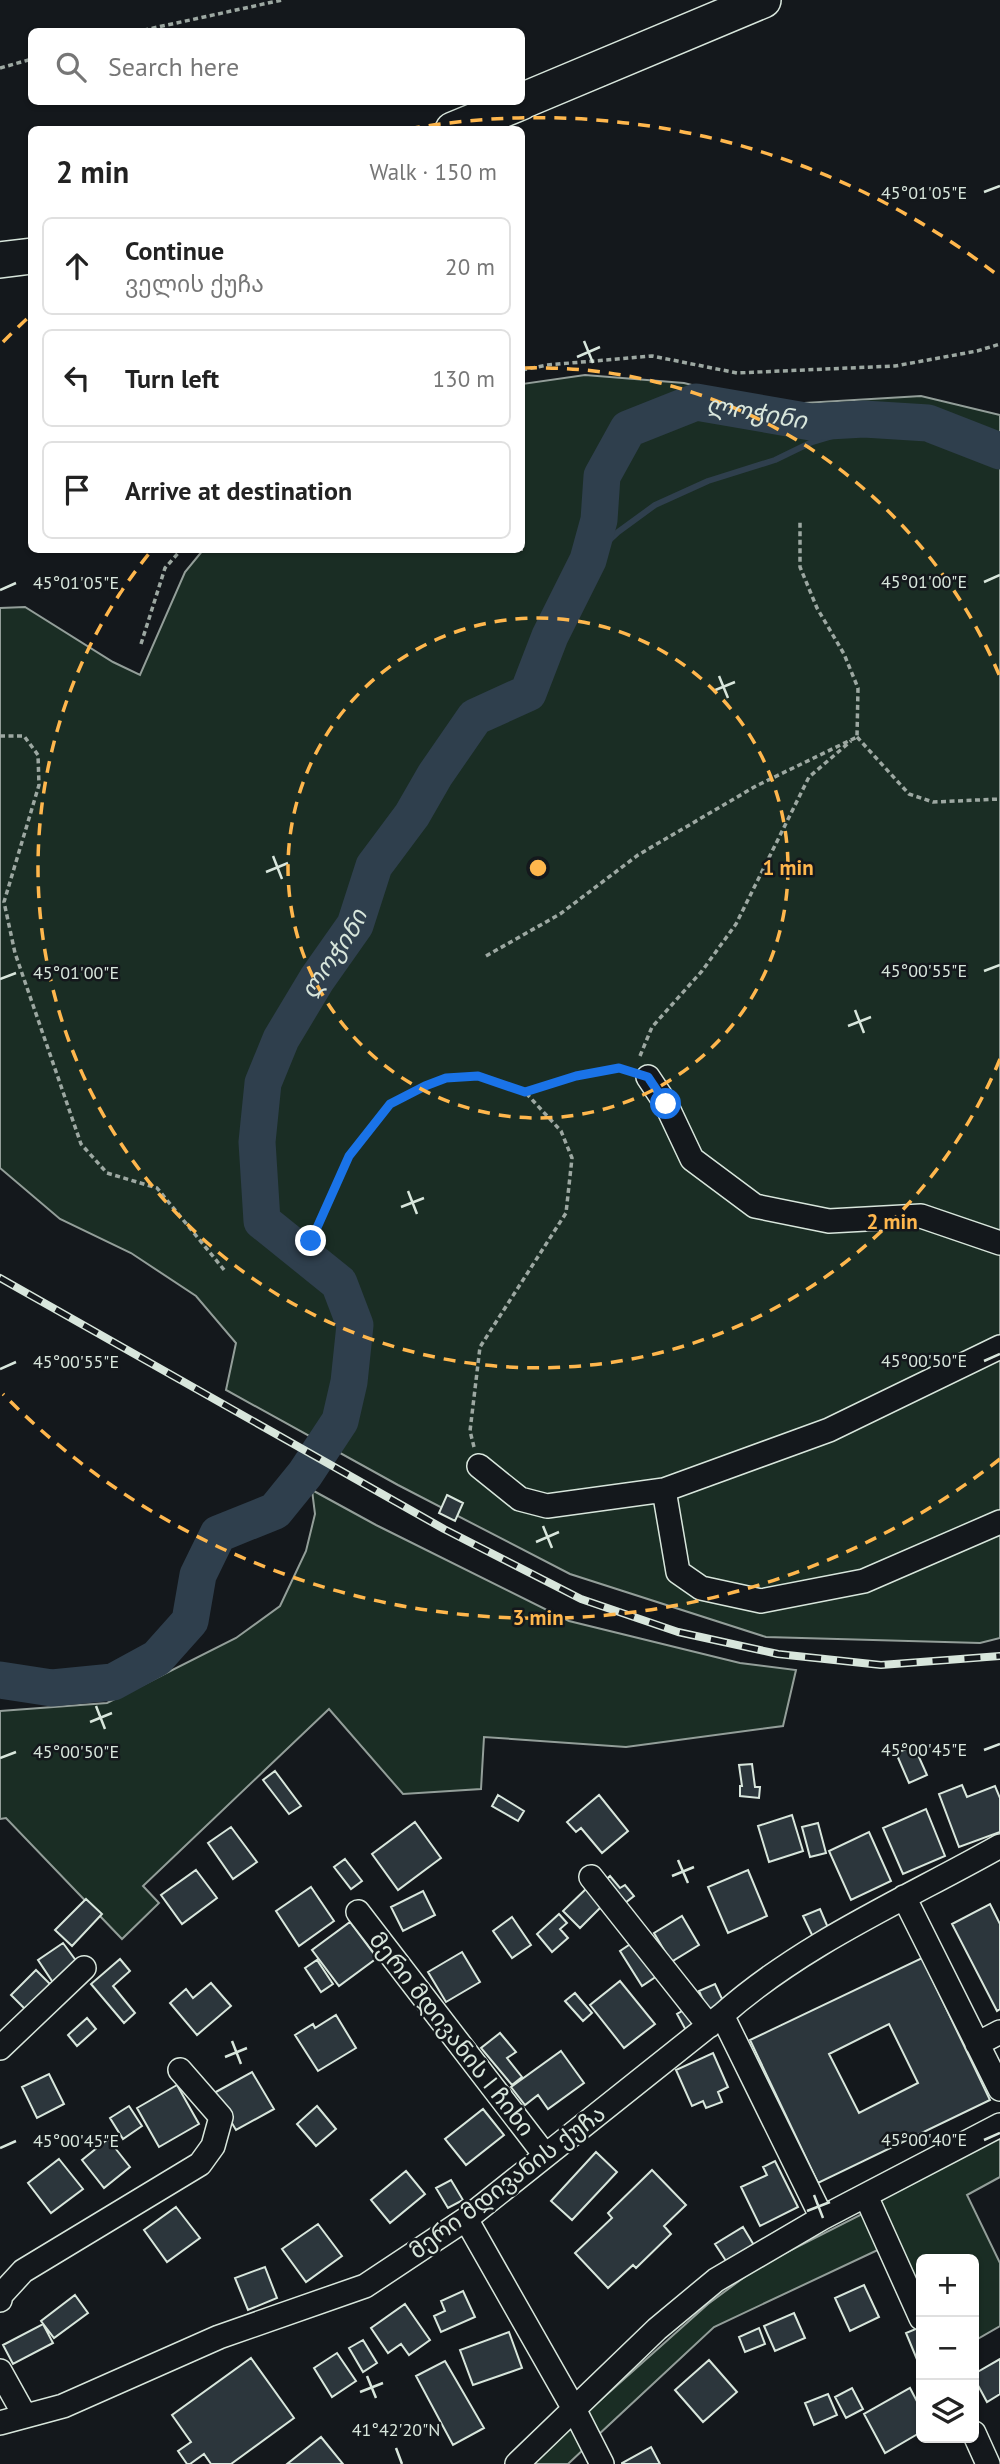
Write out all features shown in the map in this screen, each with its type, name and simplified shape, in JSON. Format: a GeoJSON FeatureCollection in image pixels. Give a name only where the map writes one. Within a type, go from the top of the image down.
{"type":"FeatureCollection","features":[{"type":"Feature","properties":{"kind":"highway"},"geometry":{"type":"LineString","coordinates":[[525,99],[763,0]]}},
{"type":"Feature","properties":{"kind":"highway"},"geometry":{"type":"LineString","coordinates":[[462,126],[512,105]]}},
{"type":"Feature","properties":{"kind":"highway"},"geometry":{"type":"LineString","coordinates":[[0,260],[28,256]]}},
{"type":"Feature","properties":{"kind":"street"},"geometry":{"type":"LineString","coordinates":[[648,1077],[666,1104],[692,1159],[755,1206],[829,1221],[921,1216],[1000,1243]]}},
{"type":"Feature","properties":{"kind":"street"},"geometry":{"type":"LineString","coordinates":[[479,1466],[520,1499],[547,1506],[664,1490],[829,1430],[1000,1347]]}},
{"type":"Feature","properties":{"kind":"street"},"geometry":{"type":"LineString","coordinates":[[664,1490],[678,1572],[701,1588],[761,1601],[863,1581],[1000,1522]]}},
{"type":"Feature","properties":{"kind":"street","name":"მერი მდივანის ქუჩა"},"geometry":{"type":"LineString","coordinates":[[0,2423],[63,2406],[219,2337],[365,2286],[466,2219],[739,2000],[822,1943],[904,1897],[998,1853]]}},
{"type":"Feature","properties":{"kind":"street"},"geometry":{"type":"LineString","coordinates":[[591,1877],[715,2021],[821,2218]]}},
{"type":"Feature","properties":{"kind":"street"},"geometry":{"type":"LineString","coordinates":[[904,1897],[1000,2090]]}},
{"type":"Feature","properties":{"kind":"street","name":"მერი მდივანის I ჩიხი"},"geometry":{"type":"LineString","coordinates":[[358,1912],[545,2155]]}},
{"type":"Feature","properties":{"kind":"street"},"geometry":{"type":"LineString","coordinates":[[0,2048],[84,1968]]}},
{"type":"Feature","properties":{"kind":"street"},"geometry":{"type":"LineString","coordinates":[[977,2044],[1000,2032]]}},
{"type":"Feature","properties":{"kind":"street"},"geometry":{"type":"LineString","coordinates":[[0,2300],[1,2295],[23,2271],[200,2164],[213,2146],[221,2117],[180,2070]]}},
{"type":"Feature","properties":{"kind":"street"},"geometry":{"type":"LineString","coordinates":[[517,2464],[657,2329],[716,2280],[821,2218],[1000,2125]]}},
{"type":"Feature","properties":{"kind":"street"},"geometry":{"type":"LineString","coordinates":[[866,2196],[921,2317]]}},
{"type":"Feature","properties":{"kind":"street"},"geometry":{"type":"LineString","coordinates":[[466,2219],[574,2409],[602,2464]]}},
{"type":"Feature","properties":{"kind":"street"},"geometry":{"type":"LineString","coordinates":[[0,2371],[25,2416]]}},
{"type":"Feature","properties":{"kind":"street"},"geometry":{"type":"LineString","coordinates":[[979,2443],[988,2464]]}},
{"type":"Feature","properties":{"kind":"path"},"geometry":{"type":"LineString","coordinates":[[153,28],[282,0]]}},
{"type":"Feature","properties":{"kind":"path"},"geometry":{"type":"LineString","coordinates":[[0,68],[28,60]]}},
{"type":"Feature","properties":{"kind":"path"},"geometry":{"type":"LineString","coordinates":[[525,369],[652,356],[737,373],[895,366],[977,351],[1000,344]]}},
{"type":"Feature","properties":{"kind":"path"},"geometry":{"type":"LineString","coordinates":[[800,522],[800,567],[817,608],[844,654],[858,688],[856,737],[909,794],[933,802],[1000,799]]}},
{"type":"Feature","properties":{"kind":"path"},"geometry":{"type":"LineString","coordinates":[[141,644],[165,568],[178,553]]}},
{"type":"Feature","properties":{"kind":"path"},"geometry":{"type":"LineString","coordinates":[[0,736],[24,736],[38,755],[39,785],[4,902],[15,953],[81,1144],[107,1172],[158,1188],[225,1271]]}},
{"type":"Feature","properties":{"kind":"path"},"geometry":{"type":"LineString","coordinates":[[486,956],[559,914],[638,855],[756,786],[856,737]]}},
{"type":"Feature","properties":{"kind":"path"},"geometry":{"type":"LineString","coordinates":[[648,1077],[640,1056],[652,1027],[702,971],[736,924],[809,777],[856,737]]}},
{"type":"Feature","properties":{"kind":"path"},"geometry":{"type":"LineString","coordinates":[[525,1092],[576,1076],[619,1068],[648,1077]]}},
{"type":"Feature","properties":{"kind":"path"},"geometry":{"type":"LineString","coordinates":[[311,1241],[349,1156],[390,1104],[446,1078],[478,1076],[525,1092],[561,1131],[572,1158],[566,1213],[480,1347],[470,1431],[479,1466]]}},
{"type":"Feature","properties":{"kind":"green space"},"geometry":{"type":"Polygon","coordinates":[[[585,375],[684,383],[771,405],[921,396],[1000,415],[1000,1638],[980,1643],[766,1637],[570,1574],[398,1485],[226,1390],[236,1343],[196,1296],[131,1253],[60,1219],[0,1168],[0,608],[25,607],[113,662],[140,675],[185,572],[201,553],[525,553],[525,384],[585,375]]]}},
{"type":"Feature","properties":{"kind":"green space"},"geometry":{"type":"Polygon","coordinates":[[[312,1490],[376,1525],[569,1621],[740,1663],[796,1670],[783,1726],[626,1747],[484,1737],[481,1789],[403,1794],[329,1709],[143,1886],[159,1903],[122,1939],[6,1818],[0,1819],[0,1711],[107,1703],[236,1638],[280,1606],[306,1551],[315,1514],[312,1490]]]}},
{"type":"Feature","properties":{"kind":"green space"},"geometry":{"type":"Polygon","coordinates":[[[1000,2137],[1000,2177],[967,2195],[1000,2263],[1000,2326],[979,2338],[979,2254],[916,2254],[916,2284],[877,2201],[1000,2137]]]}},
{"type":"Feature","properties":{"kind":"green space"},"geometry":{"type":"Polygon","coordinates":[[[862,2214],[882,2248],[714,2327],[597,2436],[586,2413],[708,2304],[758,2267],[862,2214]]]}},
{"type":"Feature","properties":{"kind":"green space"},"geometry":{"type":"Polygon","coordinates":[[[572,2423],[586,2447],[568,2464],[529,2464],[572,2423]]]}},
{"type":"Feature","properties":{"kind":"building"},"geometry":{"type":"Polygon","coordinates":[[[447,1495],[463,1503],[455,1521],[439,1513],[447,1495]]]}},
{"type":"Feature","properties":{"kind":"building"},"geometry":{"type":"Polygon","coordinates":[[[914,1746],[927,1775],[909,1783],[896,1753],[914,1746]]]}},
{"type":"Feature","properties":{"kind":"building"},"geometry":{"type":"Polygon","coordinates":[[[752,1764],[755,1787],[760,1787],[759,1798],[740,1796],[742,1786],[739,1765],[752,1764]]]}},
{"type":"Feature","properties":{"kind":"building"},"geometry":{"type":"Polygon","coordinates":[[[275,1771],[301,1806],[289,1814],[263,1780],[275,1771]]]}},
{"type":"Feature","properties":{"kind":"building"},"geometry":{"type":"Polygon","coordinates":[[[962,1785],[967,1797],[995,1786],[1000,1798],[1000,1832],[959,1847],[939,1794],[962,1785]]]}},
{"type":"Feature","properties":{"kind":"building"},"geometry":{"type":"Polygon","coordinates":[[[498,1795],[524,1811],[518,1821],[492,1806],[498,1795]]]}},
{"type":"Feature","properties":{"kind":"building"},"geometry":{"type":"Polygon","coordinates":[[[599,1795],[628,1831],[602,1853],[581,1828],[576,1832],[567,1822],[599,1795]]]}},
{"type":"Feature","properties":{"kind":"building"},"geometry":{"type":"Polygon","coordinates":[[[926,1809],[945,1856],[903,1874],[883,1828],[926,1809]]]}},
{"type":"Feature","properties":{"kind":"building"},"geometry":{"type":"Polygon","coordinates":[[[792,1815],[803,1851],[769,1862],[758,1826],[792,1815]]]}},
{"type":"Feature","properties":{"kind":"building"},"geometry":{"type":"Polygon","coordinates":[[[415,1822],[441,1858],[398,1890],[372,1854],[415,1822]]]}},
{"type":"Feature","properties":{"kind":"building"},"geometry":{"type":"Polygon","coordinates":[[[818,1823],[826,1853],[810,1857],[802,1827],[818,1823]]]}},
{"type":"Feature","properties":{"kind":"building"},"geometry":{"type":"Polygon","coordinates":[[[231,1827],[257,1862],[233,1879],[208,1843],[231,1827]]]}},
{"type":"Feature","properties":{"kind":"building"},"geometry":{"type":"Polygon","coordinates":[[[869,1832],[891,1881],[851,1900],[829,1851],[869,1832]]]}},
{"type":"Feature","properties":{"kind":"building"},"geometry":{"type":"Polygon","coordinates":[[[345,1859],[362,1881],[351,1889],[334,1867],[345,1859]]]}},
{"type":"Feature","properties":{"kind":"building"},"geometry":{"type":"Polygon","coordinates":[[[196,1870],[217,1898],[182,1924],[161,1895],[196,1870]]]}},
{"type":"Feature","properties":{"kind":"building"},"geometry":{"type":"Polygon","coordinates":[[[748,1870],[767,1916],[728,1933],[708,1887],[748,1870]]]}},
{"type":"Feature","properties":{"kind":"building"},"geometry":{"type":"Polygon","coordinates":[[[610,1876],[620,1888],[625,1885],[634,1896],[621,1906],[602,1883],[610,1876]]]}},
{"type":"Feature","properties":{"kind":"building"},"geometry":{"type":"Polygon","coordinates":[[[311,1887],[334,1921],[299,1946],[276,1911],[311,1887]]]}},
{"type":"Feature","properties":{"kind":"building"},"geometry":{"type":"Polygon","coordinates":[[[588,1887],[604,1904],[580,1928],[563,1911],[588,1887]]]}},
{"type":"Feature","properties":{"kind":"building"},"geometry":{"type":"Polygon","coordinates":[[[423,1891],[435,1915],[403,1931],[391,1907],[423,1891]]]}},
{"type":"Feature","properties":{"kind":"building"},"geometry":{"type":"Polygon","coordinates":[[[86,1899],[102,1914],[72,1946],[55,1930],[86,1899]]]}},
{"type":"Feature","properties":{"kind":"building"},"geometry":{"type":"Polygon","coordinates":[[[990,1904],[1000,1924],[1000,2009],[997,2011],[952,1924],[990,1904]]]}},
{"type":"Feature","properties":{"kind":"building"},"geometry":{"type":"Polygon","coordinates":[[[820,1909],[829,1930],[813,1937],[803,1916],[820,1909]]]}},
{"type":"Feature","properties":{"kind":"building"},"geometry":{"type":"Polygon","coordinates":[[[559,1914],[567,1923],[560,1929],[568,1938],[552,1952],[537,1934],[559,1914]]]}},
{"type":"Feature","properties":{"kind":"building"},"geometry":{"type":"Polygon","coordinates":[[[682,1916],[699,1945],[671,1962],[654,1933],[682,1916]]]}},
{"type":"Feature","properties":{"kind":"building"},"geometry":{"type":"Polygon","coordinates":[[[512,1917],[531,1945],[512,1958],[493,1931],[512,1917]]]}},
{"type":"Feature","properties":{"kind":"building"},"geometry":{"type":"Polygon","coordinates":[[[350,1922],[377,1958],[339,1986],[312,1950],[350,1922]]]}},
{"type":"Feature","properties":{"kind":"building"},"geometry":{"type":"Polygon","coordinates":[[[638,1939],[660,1974],[642,1986],[620,1951],[638,1939]]]}},
{"type":"Feature","properties":{"kind":"building"},"geometry":{"type":"Polygon","coordinates":[[[63,1943],[80,1966],[54,1984],[38,1960],[63,1943]]]}},
{"type":"Feature","properties":{"kind":"building"},"geometry":{"type":"Polygon","coordinates":[[[462,1952],[480,1982],[446,2002],[428,1972],[462,1952]]]}},
{"type":"Feature","properties":{"kind":"building"},"geometry":{"type":"Polygon","coordinates":[[[922,1958],[990,2100],[818,2183],[750,2040],[922,1958]],[[889,2024],[829,2054],[859,2113],[918,2083],[889,2024]]]}},
{"type":"Feature","properties":{"kind":"building"},"geometry":{"type":"Polygon","coordinates":[[[120,1959],[130,1971],[113,1986],[135,2013],[124,2023],[91,1984],[120,1959]]]}},
{"type":"Feature","properties":{"kind":"building"},"geometry":{"type":"Polygon","coordinates":[[[317,1960],[333,1984],[321,1992],[305,1968],[317,1960]]]}},
{"type":"Feature","properties":{"kind":"building"},"geometry":{"type":"Polygon","coordinates":[[[36,1970],[54,1988],[29,2013],[11,1995],[36,1970]]]}},
{"type":"Feature","properties":{"kind":"building"},"geometry":{"type":"Polygon","coordinates":[[[620,1981],[655,2024],[624,2048],[590,2005],[620,1981]]]}},
{"type":"Feature","properties":{"kind":"building"},"geometry":{"type":"Polygon","coordinates":[[[211,1983],[231,2006],[197,2035],[170,2003],[186,1989],[193,1998],[211,1983]]]}},
{"type":"Feature","properties":{"kind":"building"},"geometry":{"type":"Polygon","coordinates":[[[715,1984],[724,2003],[708,2011],[699,1991],[715,1984]]]}},
{"type":"Feature","properties":{"kind":"building"},"geometry":{"type":"Polygon","coordinates":[[[575,1993],[592,2013],[583,2021],[565,2001],[575,1993]]]}},
{"type":"Feature","properties":{"kind":"building"},"geometry":{"type":"Polygon","coordinates":[[[691,2006],[702,2025],[688,2034],[677,2014],[691,2006]]]}},
{"type":"Feature","properties":{"kind":"building"},"geometry":{"type":"Polygon","coordinates":[[[336,2015],[356,2048],[318,2071],[295,2035],[313,2024],[315,2028],[336,2015]]]}},
{"type":"Feature","properties":{"kind":"building"},"geometry":{"type":"Polygon","coordinates":[[[87,2018],[96,2029],[77,2046],[68,2035],[87,2018]]]}},
{"type":"Feature","properties":{"kind":"building"},"geometry":{"type":"Polygon","coordinates":[[[500,2033],[516,2052],[507,2058],[522,2077],[512,2085],[481,2048],[500,2033]]]}},
{"type":"Feature","properties":{"kind":"building"},"geometry":{"type":"Polygon","coordinates":[[[561,2051],[584,2083],[548,2109],[538,2095],[525,2105],[511,2087],[561,2051]]]}},
{"type":"Feature","properties":{"kind":"building"},"geometry":{"type":"Polygon","coordinates":[[[713,2053],[728,2087],[718,2092],[722,2102],[706,2108],[703,2101],[692,2106],[676,2070],[713,2053]]]}},
{"type":"Feature","properties":{"kind":"building"},"geometry":{"type":"Polygon","coordinates":[[[252,2072],[274,2109],[236,2130],[214,2093],[252,2072]]]}},
{"type":"Feature","properties":{"kind":"building"},"geometry":{"type":"Polygon","coordinates":[[[49,2074],[64,2104],[37,2118],[22,2087],[49,2074]]]}},
{"type":"Feature","properties":{"kind":"building"},"geometry":{"type":"Polygon","coordinates":[[[177,2085],[199,2124],[159,2147],[137,2108],[177,2085]]]}},
{"type":"Feature","properties":{"kind":"building"},"geometry":{"type":"Polygon","coordinates":[[[129,2106],[142,2126],[123,2139],[110,2118],[129,2106]]]}},
{"type":"Feature","properties":{"kind":"building"},"geometry":{"type":"Polygon","coordinates":[[[317,2106],[336,2129],[316,2146],[297,2124],[317,2106]]]}},
{"type":"Feature","properties":{"kind":"building"},"geometry":{"type":"Polygon","coordinates":[[[483,2109],[504,2135],[466,2165],[445,2139],[483,2109]]]}},
{"type":"Feature","properties":{"kind":"building"},"geometry":{"type":"Polygon","coordinates":[[[108,2139],[130,2167],[104,2188],[82,2160],[108,2139]]]}},
{"type":"Feature","properties":{"kind":"building"},"geometry":{"type":"Polygon","coordinates":[[[596,2152],[617,2172],[572,2220],[551,2201],[596,2152]]]}},
{"type":"Feature","properties":{"kind":"building"},"geometry":{"type":"Polygon","coordinates":[[[59,2159],[83,2189],[51,2213],[28,2183],[59,2159]]]}},
{"type":"Feature","properties":{"kind":"building"},"geometry":{"type":"Polygon","coordinates":[[[775,2161],[798,2207],[760,2226],[741,2187],[767,2175],[763,2167],[775,2161]]]}},
{"type":"Feature","properties":{"kind":"building"},"geometry":{"type":"Polygon","coordinates":[[[652,2170],[686,2205],[664,2226],[671,2234],[636,2268],[633,2265],[608,2288],[575,2253],[612,2218],[608,2213],[652,2170]]]}},
{"type":"Feature","properties":{"kind":"building"},"geometry":{"type":"Polygon","coordinates":[[[406,2171],[425,2194],[390,2223],[371,2200],[406,2171]]]}},
{"type":"Feature","properties":{"kind":"building"},"geometry":{"type":"Polygon","coordinates":[[[451,2180],[463,2200],[448,2208],[436,2188],[451,2180]]]}},
{"type":"Feature","properties":{"kind":"building"},"geometry":{"type":"Polygon","coordinates":[[[176,2207],[200,2238],[167,2262],[144,2230],[176,2207]]]}},
{"type":"Feature","properties":{"kind":"building"},"geometry":{"type":"Polygon","coordinates":[[[318,2224],[342,2256],[306,2282],[282,2249],[318,2224]]]}},
{"type":"Feature","properties":{"kind":"building"},"geometry":{"type":"Polygon","coordinates":[[[743,2227],[755,2247],[728,2264],[715,2244],[743,2227]]]}},
{"type":"Feature","properties":{"kind":"building"},"geometry":{"type":"Polygon","coordinates":[[[265,2267],[277,2298],[248,2310],[235,2278],[265,2267]]]}},
{"type":"Feature","properties":{"kind":"building"},"geometry":{"type":"Polygon","coordinates":[[[864,2285],[879,2317],[850,2331],[835,2298],[864,2285]]]}},
{"type":"Feature","properties":{"kind":"building"},"geometry":{"type":"Polygon","coordinates":[[[463,2291],[475,2317],[441,2332],[434,2316],[445,2311],[441,2301],[463,2291]]]}},
{"type":"Feature","properties":{"kind":"building"},"geometry":{"type":"Polygon","coordinates":[[[75,2295],[88,2313],[54,2338],[41,2321],[75,2295]]]}},
{"type":"Feature","properties":{"kind":"building"},"geometry":{"type":"Polygon","coordinates":[[[405,2304],[430,2340],[409,2355],[401,2344],[388,2353],[371,2328],[405,2304]]]}},
{"type":"Feature","properties":{"kind":"building"},"geometry":{"type":"Polygon","coordinates":[[[794,2313],[805,2338],[775,2351],[764,2326],[794,2313]]]}},
{"type":"Feature","properties":{"kind":"building"},"geometry":{"type":"Polygon","coordinates":[[[43,2324],[53,2343],[13,2364],[3,2345],[43,2324]]]}},
{"type":"Feature","properties":{"kind":"building"},"geometry":{"type":"Polygon","coordinates":[[[759,2328],[765,2344],[745,2352],[739,2337],[759,2328]]]}},
{"type":"Feature","properties":{"kind":"building"},"geometry":{"type":"Polygon","coordinates":[[[916,2329],[916,2357],[906,2333],[916,2329]]]}},
{"type":"Feature","properties":{"kind":"building"},"geometry":{"type":"Polygon","coordinates":[[[509,2332],[522,2368],[473,2385],[460,2350],[509,2332]]]}},
{"type":"Feature","properties":{"kind":"building"},"geometry":{"type":"Polygon","coordinates":[[[363,2340],[377,2363],[363,2372],[349,2348],[363,2340]]]}},
{"type":"Feature","properties":{"kind":"building"},"geometry":{"type":"Polygon","coordinates":[[[337,2353],[356,2381],[332,2397],[314,2368],[337,2353]]]}},
{"type":"Feature","properties":{"kind":"building"},"geometry":{"type":"Polygon","coordinates":[[[251,2358],[294,2418],[231,2464],[211,2464],[204,2454],[187,2464],[178,2451],[191,2442],[172,2415],[251,2358]]]}},
{"type":"Feature","properties":{"kind":"building"},"geometry":{"type":"Polygon","coordinates":[[[1000,2359],[1000,2394],[987,2402],[979,2387],[979,2371],[1000,2359]]]}},
{"type":"Feature","properties":{"kind":"building"},"geometry":{"type":"Polygon","coordinates":[[[709,2360],[737,2392],[703,2422],[675,2390],[709,2360]]]}},
{"type":"Feature","properties":{"kind":"building"},"geometry":{"type":"Polygon","coordinates":[[[445,2361],[484,2428],[453,2445],[416,2376],[445,2361]]]}},
{"type":"Feature","properties":{"kind":"building"},"geometry":{"type":"Polygon","coordinates":[[[852,2388],[863,2409],[846,2418],[835,2397],[852,2388]]]}},
{"type":"Feature","properties":{"kind":"building"},"geometry":{"type":"Polygon","coordinates":[[[910,2388],[916,2399],[916,2435],[885,2453],[864,2414],[910,2388]]]}},
{"type":"Feature","properties":{"kind":"building"},"geometry":{"type":"Polygon","coordinates":[[[828,2394],[837,2415],[814,2425],[805,2403],[828,2394]]]}},
{"type":"Feature","properties":{"kind":"building"},"geometry":{"type":"Polygon","coordinates":[[[321,2437],[343,2464],[287,2464],[321,2437]]]}},
{"type":"Feature","properties":{"kind":"building"},"geometry":{"type":"Polygon","coordinates":[[[651,2447],[660,2464],[622,2464],[622,2463],[651,2447]]]}},
{"type":"Feature","properties":{"kind":"waterway","name":"ლოჭინი"},"geometry":{"type":"LineString","coordinates":[[0,1680],[52,1688],[113,1682],[157,1658],[190,1621],[198,1575],[218,1534],[275,1511],[305,1474],[340,1421],[349,1382],[355,1325],[339,1283],[262,1221],[257,1142],[263,1083],[281,1039],[317,979],[355,925],[374,866],[412,815],[435,775],[475,717],[528,693],[550,636],[588,560],[599,520],[602,476],[628,429],[696,402],[811,422],[864,419],[928,423],[1000,451]]}},
{"type":"Feature","properties":{"kind":"waterway"},"geometry":{"type":"LineString","coordinates":[[588,560],[618,532],[655,505],[708,481],[775,460],[812,442],[839,434],[864,419]]}},
{"type":"Feature","properties":{"kind":"railway"},"geometry":{"type":"LineString","coordinates":[[0,1278],[444,1529],[581,1599],[678,1632],[778,1654],[881,1665],[1000,1656]]}},
{"type":"Feature","properties":{"kind":"route"},"geometry":{"type":"LineString","coordinates":[[311,1241],[349,1156],[390,1104],[425,1086],[446,1078],[478,1076],[525,1092],[576,1076],[619,1068],[648,1077],[666,1104]]}}]}
